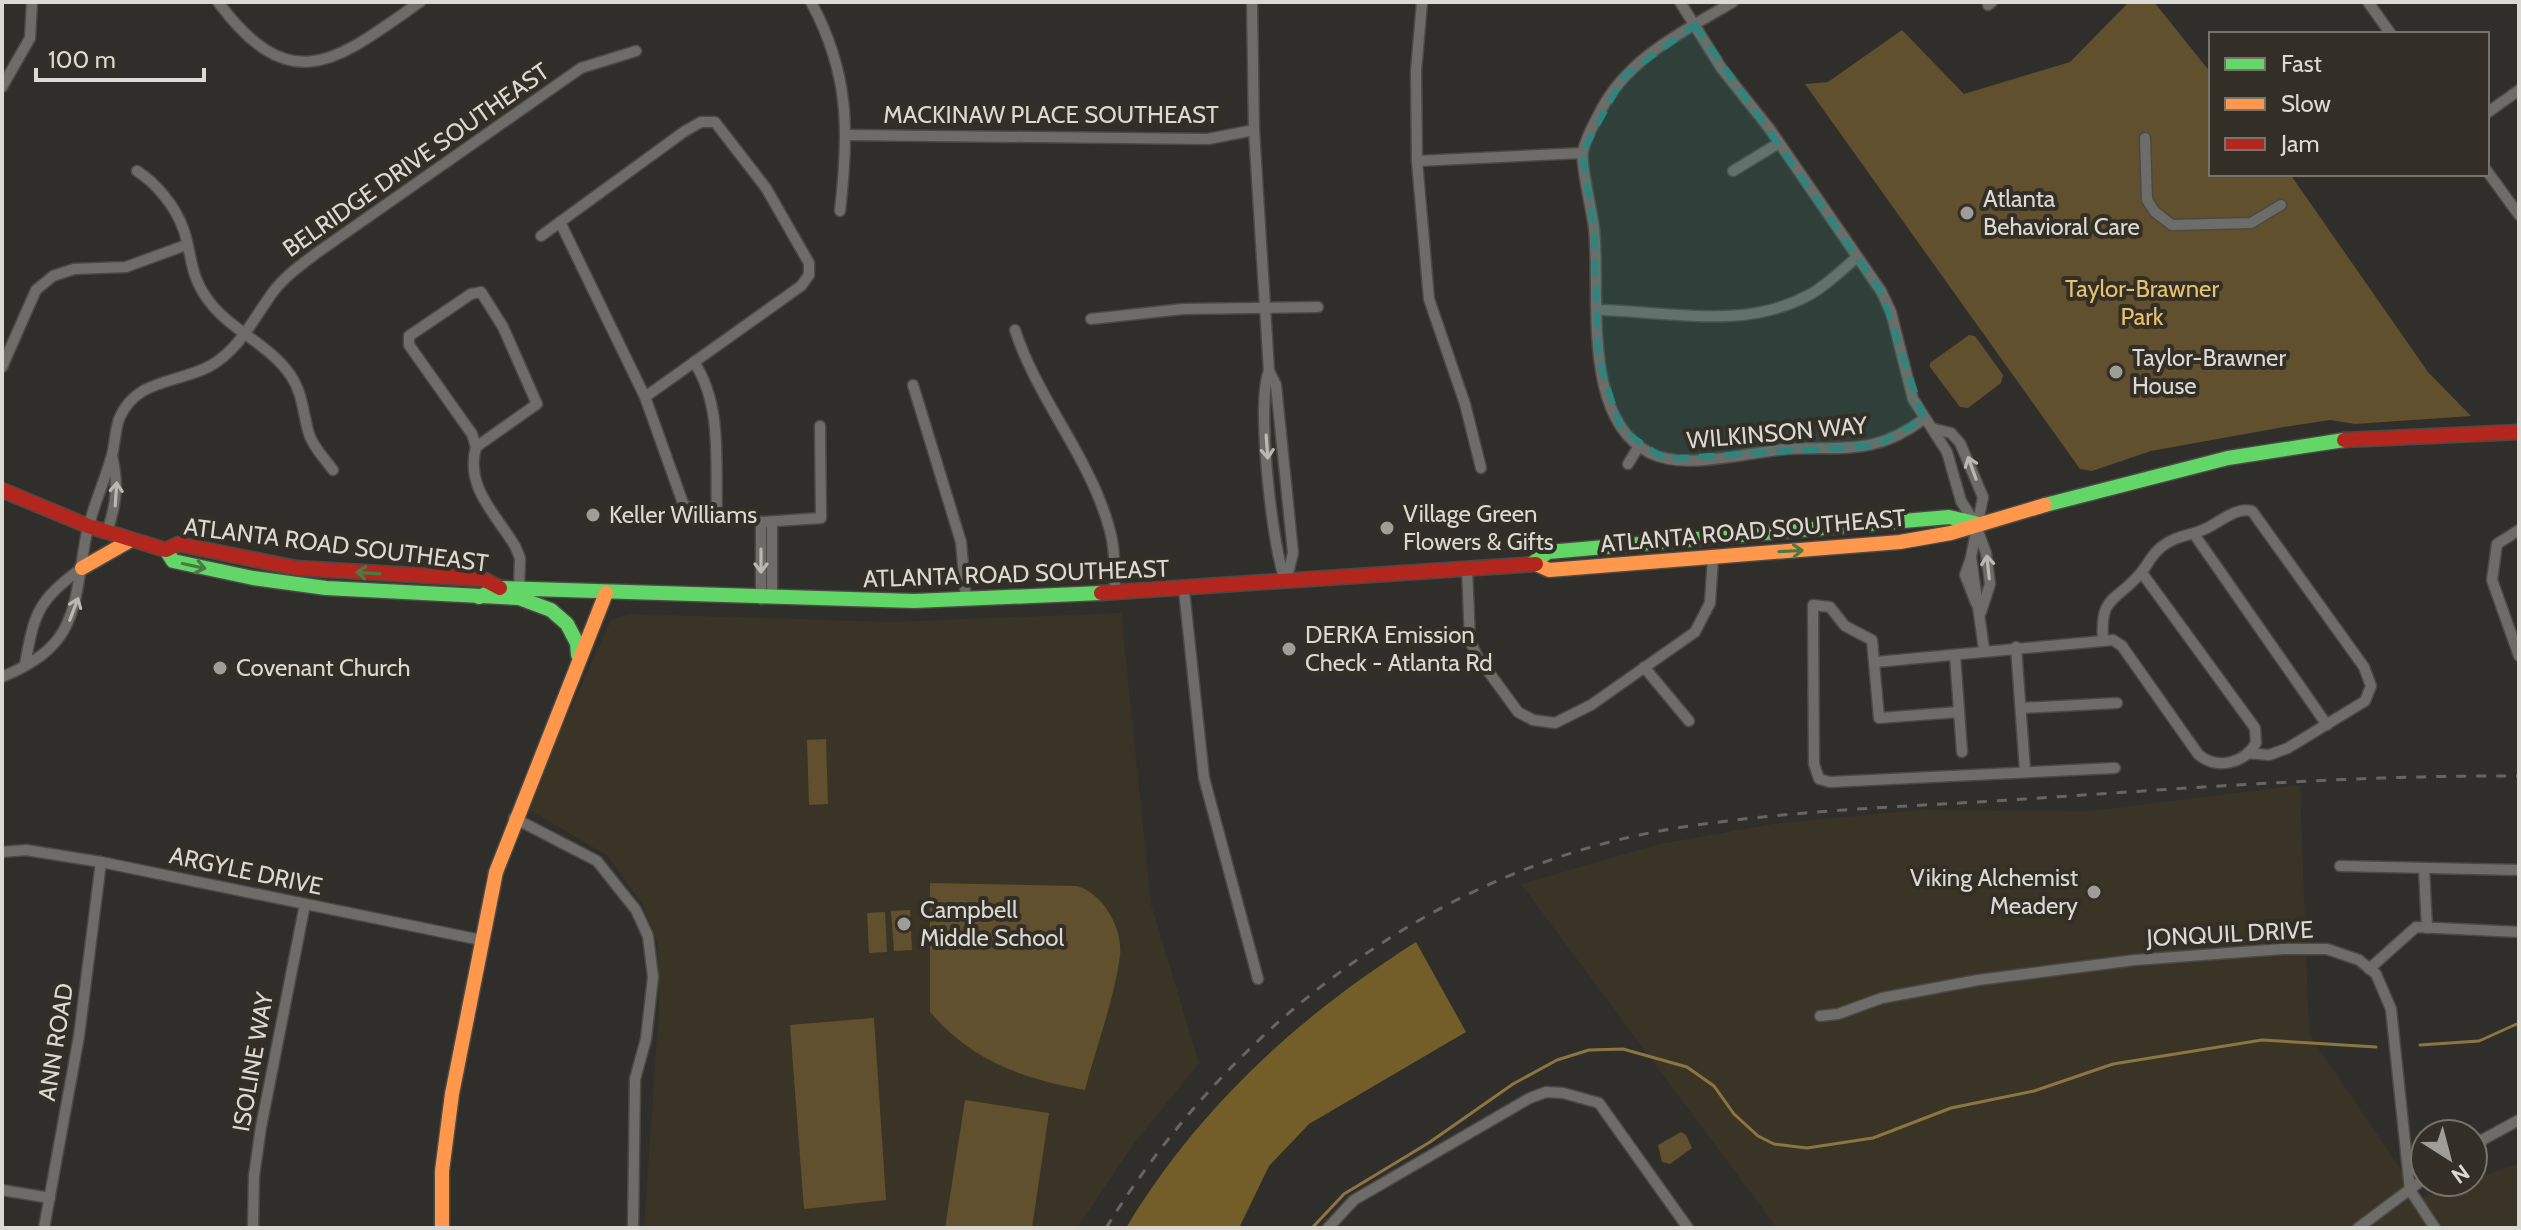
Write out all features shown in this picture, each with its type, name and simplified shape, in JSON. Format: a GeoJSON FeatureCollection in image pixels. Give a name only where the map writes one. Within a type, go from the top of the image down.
{"type":"FeatureCollection","features":[{"type":"Feature","properties":{"kind":"main road","name":"ATLANTA ROAD SOUTHEAST"},"geometry":{"type":"LineString","coordinates":[[166,550],[178,544],[296,568],[483,579],[500,588],[606,593],[874,602],[1184,590],[1533,563],[1549,570],[1900,542],[1951,533],[1975,523],[2169,471],[2265,451],[2354,438],[2519,432]]}},
{"type":"Feature","properties":{"kind":"main road","name":"ATLANTA ROAD SOUTHEAST"},"geometry":{"type":"LineString","coordinates":[[2,490],[88,526],[166,550],[173,561],[253,578],[326,588],[479,597],[500,588]]}},
{"type":"Feature","properties":{"kind":"main road","name":"ATLANTA ROAD SOUTHEAST"},"geometry":{"type":"LineString","coordinates":[[1533,563],[1548,552],[1949,517],[1975,523]]}},
{"type":"Feature","properties":{"kind":"main road"},"geometry":{"type":"LineString","coordinates":[[82,568],[131,540]]}},
{"type":"Feature","properties":{"kind":"main road"},"geometry":{"type":"LineString","coordinates":[[442,1228],[441,1179],[451,1104],[496,872],[514,818],[606,593]]}},
{"type":"Feature","properties":{"kind":"main road"},"geometry":{"type":"LineString","coordinates":[[479,597],[519,598],[542,604],[561,616],[578,643],[577,664]]}},
{"type":"Feature","properties":{"kind":"street"},"geometry":{"type":"LineString","coordinates":[[2,87],[30,38],[32,2]]}},
{"type":"Feature","properties":{"kind":"street"},"geometry":{"type":"LineString","coordinates":[[218,2],[254,45],[271,55],[306,62],[342,55],[420,2]]}},
{"type":"Feature","properties":{"kind":"street"},"geometry":{"type":"LineString","coordinates":[[811,2],[838,67],[845,101],[847,135],[840,211]]}},
{"type":"Feature","properties":{"kind":"street"},"geometry":{"type":"LineString","coordinates":[[1252,2],[1254,130],[1269,371],[1276,385],[1293,553],[1286,581]]}},
{"type":"Feature","properties":{"kind":"street"},"geometry":{"type":"LineString","coordinates":[[1422,2],[1416,71],[1417,161],[1432,315],[1465,404],[1481,468]]}},
{"type":"Feature","properties":{"kind":"street"},"geometry":{"type":"LineString","coordinates":[[1680,2],[1722,69],[1779,143],[1869,271],[1891,312],[1913,399],[1924,419],[1935,429],[1954,466],[1961,501],[1975,523],[1986,553],[1990,584],[1981,612]]}},
{"type":"Feature","properties":{"kind":"street"},"geometry":{"type":"LineString","coordinates":[[1628,464],[1639,446],[1621,429],[1598,358],[1594,231],[1582,153],[1601,110],[1624,76],[1637,63],[1733,2]]}},
{"type":"Feature","properties":{"kind":"street"},"geometry":{"type":"LineString","coordinates":[[2368,2],[2390,32]]}},
{"type":"Feature","properties":{"kind":"street","name":"BELRIDGE DRIVE SOUTHEAST"},"geometry":{"type":"LineString","coordinates":[[2,677],[53,646],[64,630],[78,600],[88,526],[112,455],[118,422],[124,408],[138,393],[164,379],[209,367],[229,352],[285,278],[318,252],[581,68],[636,51]]}},
{"type":"Feature","properties":{"kind":"street"},"geometry":{"type":"LineString","coordinates":[[2489,112],[2519,90]]}},
{"type":"Feature","properties":{"kind":"street"},"geometry":{"type":"LineString","coordinates":[[541,236],[701,122],[715,122],[726,133],[800,244],[809,263],[809,275],[801,286],[645,397]]}},
{"type":"Feature","properties":{"kind":"street","name":"MACKINAW PLACE SOUTHEAST"},"geometry":{"type":"LineString","coordinates":[[847,135],[1208,139],[1254,130]]}},
{"type":"Feature","properties":{"kind":"street"},"geometry":{"type":"LineString","coordinates":[[2145,138],[2147,200],[2155,212],[2172,225],[2251,223],[2281,205]]}},
{"type":"Feature","properties":{"kind":"street"},"geometry":{"type":"LineString","coordinates":[[1733,171],[1779,143]]}},
{"type":"Feature","properties":{"kind":"street"},"geometry":{"type":"LineString","coordinates":[[1417,161],[1582,153]]}},
{"type":"Feature","properties":{"kind":"street"},"geometry":{"type":"LineString","coordinates":[[137,171],[154,182],[183,228],[204,296],[221,317],[277,360],[291,376],[306,412],[310,434],[333,470]]}},
{"type":"Feature","properties":{"kind":"street"},"geometry":{"type":"LineString","coordinates":[[2489,174],[2519,215]]}},
{"type":"Feature","properties":{"kind":"street"},"geometry":{"type":"LineString","coordinates":[[560,222],[645,397],[684,506],[717,515],[767,522],[821,518],[820,426]]}},
{"type":"Feature","properties":{"kind":"street"},"geometry":{"type":"LineString","coordinates":[[2,367],[36,290],[53,276],[74,269],[126,267],[186,245]]}},
{"type":"Feature","properties":{"kind":"street"},"geometry":{"type":"LineString","coordinates":[[1598,310],[1745,317],[1772,311],[1812,294],[1857,257]]}},
{"type":"Feature","properties":{"kind":"street"},"geometry":{"type":"LineString","coordinates":[[476,447],[537,404],[503,327],[481,292],[471,294],[409,336],[409,345],[472,434],[476,447],[471,463],[474,482],[520,558],[519,589]]}},
{"type":"Feature","properties":{"kind":"street"},"geometry":{"type":"LineString","coordinates":[[1091,319],[1183,309],[1318,307]]}},
{"type":"Feature","properties":{"kind":"street"},"geometry":{"type":"LineString","coordinates":[[1015,330],[1039,391],[1092,485],[1108,524],[1115,591]]}},
{"type":"Feature","properties":{"kind":"street"},"geometry":{"type":"LineString","coordinates":[[694,362],[712,399],[717,515]]}},
{"type":"Feature","properties":{"kind":"street"},"geometry":{"type":"LineString","coordinates":[[1269,371],[1263,385],[1268,465],[1277,559],[1286,581]]}},
{"type":"Feature","properties":{"kind":"street"},"geometry":{"type":"LineString","coordinates":[[913,385],[961,542],[966,599]]}},
{"type":"Feature","properties":{"kind":"street","name":"WILKINSON WAY"},"geometry":{"type":"LineString","coordinates":[[1639,446],[1664,459],[1678,461],[1748,452],[1875,446],[1898,437],[1924,419]]}},
{"type":"Feature","properties":{"kind":"street"},"geometry":{"type":"LineString","coordinates":[[1935,429],[1951,433],[1967,453],[1983,497],[1975,523],[1971,557],[1984,649]]}},
{"type":"Feature","properties":{"kind":"street","name":"BELRIDGE DRIVE SOUTHEAST"},"geometry":{"type":"LineString","coordinates":[[107,532],[116,502],[117,477],[112,455]]}},
{"type":"Feature","properties":{"kind":"street"},"geometry":{"type":"LineString","coordinates":[[2103,640],[2102,617],[2107,602],[2142,573],[2150,556],[2166,543],[2194,534],[2234,513],[2252,511],[2368,674],[2370,694],[2327,725],[2279,752],[2260,756],[2248,753]]}},
{"type":"Feature","properties":{"kind":"street"},"geometry":{"type":"LineString","coordinates":[[767,522],[767,598]]}},
{"type":"Feature","properties":{"kind":"street"},"geometry":{"type":"LineString","coordinates":[[2519,530],[2497,544],[2492,580],[2519,656]]}},
{"type":"Feature","properties":{"kind":"street"},"geometry":{"type":"LineString","coordinates":[[2194,534],[2327,725]]}},
{"type":"Feature","properties":{"kind":"street"},"geometry":{"type":"LineString","coordinates":[[1467,568],[1470,641],[1477,656],[1518,712],[1533,720],[1555,723],[1569,719],[1695,632],[1704,620],[1710,603],[1713,557]]}},
{"type":"Feature","properties":{"kind":"street"},"geometry":{"type":"LineString","coordinates":[[25,665],[30,631],[40,605],[82,568]]}},
{"type":"Feature","properties":{"kind":"street"},"geometry":{"type":"LineString","coordinates":[[1876,662],[1955,655],[1984,649],[2113,640],[2122,646],[2205,760],[2226,763],[2248,753],[2256,743],[2255,728],[2142,573]]}},
{"type":"Feature","properties":{"kind":"street"},"geometry":{"type":"LineString","coordinates":[[1184,590],[1204,778],[1258,979]]}},
{"type":"Feature","properties":{"kind":"street"},"geometry":{"type":"LineString","coordinates":[[1959,712],[1879,718],[1872,640],[1845,626],[1830,607],[1813,605],[1814,764],[1819,779],[1830,782],[2025,770],[2115,768]]}},
{"type":"Feature","properties":{"kind":"street"},"geometry":{"type":"LineString","coordinates":[[2016,647],[2025,770]]}},
{"type":"Feature","properties":{"kind":"street"},"geometry":{"type":"LineString","coordinates":[[1955,655],[1962,752]]}},
{"type":"Feature","properties":{"kind":"street"},"geometry":{"type":"LineString","coordinates":[[1644,667],[1689,721]]}},
{"type":"Feature","properties":{"kind":"street"},"geometry":{"type":"LineString","coordinates":[[2021,708],[2117,703]]}},
{"type":"Feature","properties":{"kind":"street"},"geometry":{"type":"LineString","coordinates":[[514,818],[596,860],[620,887],[648,936],[653,977],[646,1039],[635,1079],[633,1228]]}},
{"type":"Feature","properties":{"kind":"street","name":"ARGYLE DRIVE"},"geometry":{"type":"LineString","coordinates":[[2,852],[26,850],[101,862],[481,940]]}},
{"type":"Feature","properties":{"kind":"street","name":"ANN ROAD"},"geometry":{"type":"LineString","coordinates":[[44,1228],[79,1036],[101,862]]}},
{"type":"Feature","properties":{"kind":"street"},"geometry":{"type":"LineString","coordinates":[[2340,866],[2519,870]]}},
{"type":"Feature","properties":{"kind":"street"},"geometry":{"type":"LineString","coordinates":[[2424,869],[2427,928]]}},
{"type":"Feature","properties":{"kind":"street","name":"ISOLINE WAY"},"geometry":{"type":"LineString","coordinates":[[253,1228],[254,1176],[261,1127],[305,904]]}},
{"type":"Feature","properties":{"kind":"street"},"geometry":{"type":"LineString","coordinates":[[2409,1180],[2391,1009],[2385,990],[2369,969],[2407,932],[2427,928],[2519,932]]}},
{"type":"Feature","properties":{"kind":"street","name":"JONQUIL DRIVE"},"geometry":{"type":"LineString","coordinates":[[1820,1016],[1838,1014],[1882,998],[1978,980],[2135,960],[2283,949],[2327,949],[2359,960],[2369,969]]}},
{"type":"Feature","properties":{"kind":"street"},"geometry":{"type":"LineString","coordinates":[[1328,1228],[1354,1200],[1546,1092],[1599,1103],[1688,1228]]}},
{"type":"Feature","properties":{"kind":"street"},"geometry":{"type":"LineString","coordinates":[[2489,1136],[2519,1120]]}},
{"type":"Feature","properties":{"kind":"street"},"geometry":{"type":"LineString","coordinates":[[2,1190],[50,1198]]}},
{"type":"Feature","properties":{"kind":"street"},"geometry":{"type":"LineString","coordinates":[[2358,1228],[2409,1191]]}},
{"type":"Feature","properties":{"kind":"street"},"geometry":{"type":"LineString","coordinates":[[2415,1198],[2435,1228]]}},
{"type":"Feature","properties":{"kind":"highlighted area"},"geometry":{"type":"Polygon","coordinates":[[[1695,25],[1881,291],[1924,419],[1875,446],[1664,459],[1621,429],[1598,358],[1594,231],[1582,153],[1624,76],[1695,25]]]}},
{"type":"Feature","properties":{"kind":"shaded area","name":"Campbell Middle School"},"geometry":{"type":"Polygon","coordinates":[[[1121,613],[1151,904],[1199,1063],[1132,1146],[1077,1228],[644,1228],[659,1009],[658,947],[654,932],[642,904],[608,856],[530,810],[556,741],[611,620],[629,614],[892,622],[1121,613]]]}},
{"type":"Feature","properties":{"kind":"shaded area"},"geometry":{"type":"Polygon","coordinates":[[[2300,785],[2309,1034],[2409,1182],[2409,1198],[2489,1198],[2489,1174],[2519,1163],[2519,1228],[1777,1228],[1521,884],[1660,844],[1773,824],[1918,810],[2091,811],[2300,785]]]}},
{"type":"Feature","properties":{"kind":"shaded area"},"geometry":{"type":"Polygon","coordinates":[[[1416,942],[1466,1032],[1309,1124],[1269,1166],[1239,1228],[1126,1228],[1185,1143],[1254,1068],[1331,1001],[1416,942]]]}},
{"type":"Feature","properties":{"kind":"green space","name":"Taylor-Brawner Park"},"geometry":{"type":"Polygon","coordinates":[[[2129,2],[2154,2],[2209,71],[2209,176],[2291,176],[2428,372],[2471,416],[2355,424],[2330,420],[2151,451],[2092,471],[2080,469],[1805,84],[1828,82],[1902,30],[1964,94],[2070,62],[2129,2]]]}},
{"type":"Feature","properties":{"kind":"green space"},"geometry":{"type":"Polygon","coordinates":[[[1969,335],[1975,336],[2003,375],[2001,383],[1968,408],[1960,407],[1930,363],[1969,335]]]}},
{"type":"Feature","properties":{"kind":"green space"},"geometry":{"type":"Polygon","coordinates":[[[826,739],[828,804],[809,805],[807,740],[826,739]]]}},
{"type":"Feature","properties":{"kind":"green space"},"geometry":{"type":"Polygon","coordinates":[[[930,883],[1077,886],[1096,897],[1110,914],[1118,935],[1120,956],[1085,1090],[1041,1080],[1000,1065],[963,1043],[930,1012],[930,883]]]}},
{"type":"Feature","properties":{"kind":"green space"},"geometry":{"type":"Polygon","coordinates":[[[910,910],[912,950],[894,951],[891,911],[910,910]]]}},
{"type":"Feature","properties":{"kind":"green space"},"geometry":{"type":"Polygon","coordinates":[[[885,912],[887,952],[869,953],[867,913],[885,912]]]}},
{"type":"Feature","properties":{"kind":"green space"},"geometry":{"type":"Polygon","coordinates":[[[874,1018],[886,1200],[804,1209],[790,1025],[874,1018]]]}},
{"type":"Feature","properties":{"kind":"green space"},"geometry":{"type":"Polygon","coordinates":[[[965,1100],[1049,1113],[1032,1228],[945,1228],[965,1100]]]}},
{"type":"Feature","properties":{"kind":"green space"},"geometry":{"type":"Polygon","coordinates":[[[1681,1132],[1686,1135],[1692,1148],[1670,1164],[1662,1162],[1658,1145],[1681,1132]]]}},
{"type":"Feature","properties":{"kind":"waterway"},"geometry":{"type":"LineString","coordinates":[[2420,1045],[2479,1041],[2519,1023]]}},
{"type":"Feature","properties":{"kind":"waterway"},"geometry":{"type":"LineString","coordinates":[[1312,1228],[1344,1194],[1430,1142],[1513,1084],[1557,1060],[1589,1050],[1623,1049],[1687,1067],[1714,1086],[1734,1114],[1758,1136],[1774,1144],[1807,1148],[1873,1138],[1951,1108],[2034,1091],[2113,1064],[2262,1040],[2376,1047]]}},
{"type":"Feature","properties":{"kind":"railway"},"geometry":{"type":"LineString","coordinates":[[1106,1228],[1156,1155],[1212,1087],[1275,1025],[1343,970],[1417,922],[1495,882],[1578,851],[1665,830],[1799,814],[2272,783],[2519,776]]}},
{"type":"Feature","properties":{"kind":"traffic: fast"},"geometry":{"type":"LineString","coordinates":[[2045,505],[2228,458],[2344,440]]}},
{"type":"Feature","properties":{"kind":"traffic: fast"},"geometry":{"type":"LineString","coordinates":[[1533,563],[1548,552],[1949,517],[1975,523]]}},
{"type":"Feature","properties":{"kind":"traffic: fast"},"geometry":{"type":"LineString","coordinates":[[166,550],[173,561],[253,578],[326,588],[519,598],[551,610],[567,624],[577,643],[578,655]]}},
{"type":"Feature","properties":{"kind":"traffic: fast"},"geometry":{"type":"LineString","coordinates":[[479,597],[500,588],[914,601],[1101,593]]}},
{"type":"Feature","properties":{"kind":"traffic: slow"},"geometry":{"type":"LineString","coordinates":[[1536,564],[1549,570],[1900,542],[1951,533],[2045,505]]}},
{"type":"Feature","properties":{"kind":"traffic: slow"},"geometry":{"type":"LineString","coordinates":[[82,568],[131,540]]}},
{"type":"Feature","properties":{"kind":"traffic: slow"},"geometry":{"type":"LineString","coordinates":[[442,1228],[442,1171],[452,1094],[496,872],[606,593]]}},
{"type":"Feature","properties":{"kind":"traffic: jam"},"geometry":{"type":"LineString","coordinates":[[2344,440],[2519,432]]}},
{"type":"Feature","properties":{"kind":"traffic: jam"},"geometry":{"type":"LineString","coordinates":[[2,490],[88,526],[166,550],[178,544],[296,568],[483,579],[500,588]]}},
{"type":"Feature","properties":{"kind":"traffic: jam"},"geometry":{"type":"LineString","coordinates":[[1101,593],[1536,564]]}},
{"type":"Feature","properties":{"kind":"place","name":"Atlanta Behavioral Care"},"geometry":{"type":"Point","coordinates":[1967,213]}},
{"type":"Feature","properties":{"kind":"place","name":"Taylor-Brawner House"},"geometry":{"type":"Point","coordinates":[2116,372]}},
{"type":"Feature","properties":{"kind":"place","name":"Keller Williams"},"geometry":{"type":"Point","coordinates":[593,515]}},
{"type":"Feature","properties":{"kind":"place","name":"Village Green Flowers & Gifts"},"geometry":{"type":"Point","coordinates":[1387,528]}},
{"type":"Feature","properties":{"kind":"place","name":"DERKA Emission Check - Atlanta Rd"},"geometry":{"type":"Point","coordinates":[1289,649]}},
{"type":"Feature","properties":{"kind":"place","name":"Covenant Church"},"geometry":{"type":"Point","coordinates":[220,668]}},
{"type":"Feature","properties":{"kind":"place","name":"Viking Alchemist Meadery"},"geometry":{"type":"Point","coordinates":[2094,892]}},
{"type":"Feature","properties":{"kind":"place","name":"Campbell Middle School"},"geometry":{"type":"Point","coordinates":[904,924]}}]}
